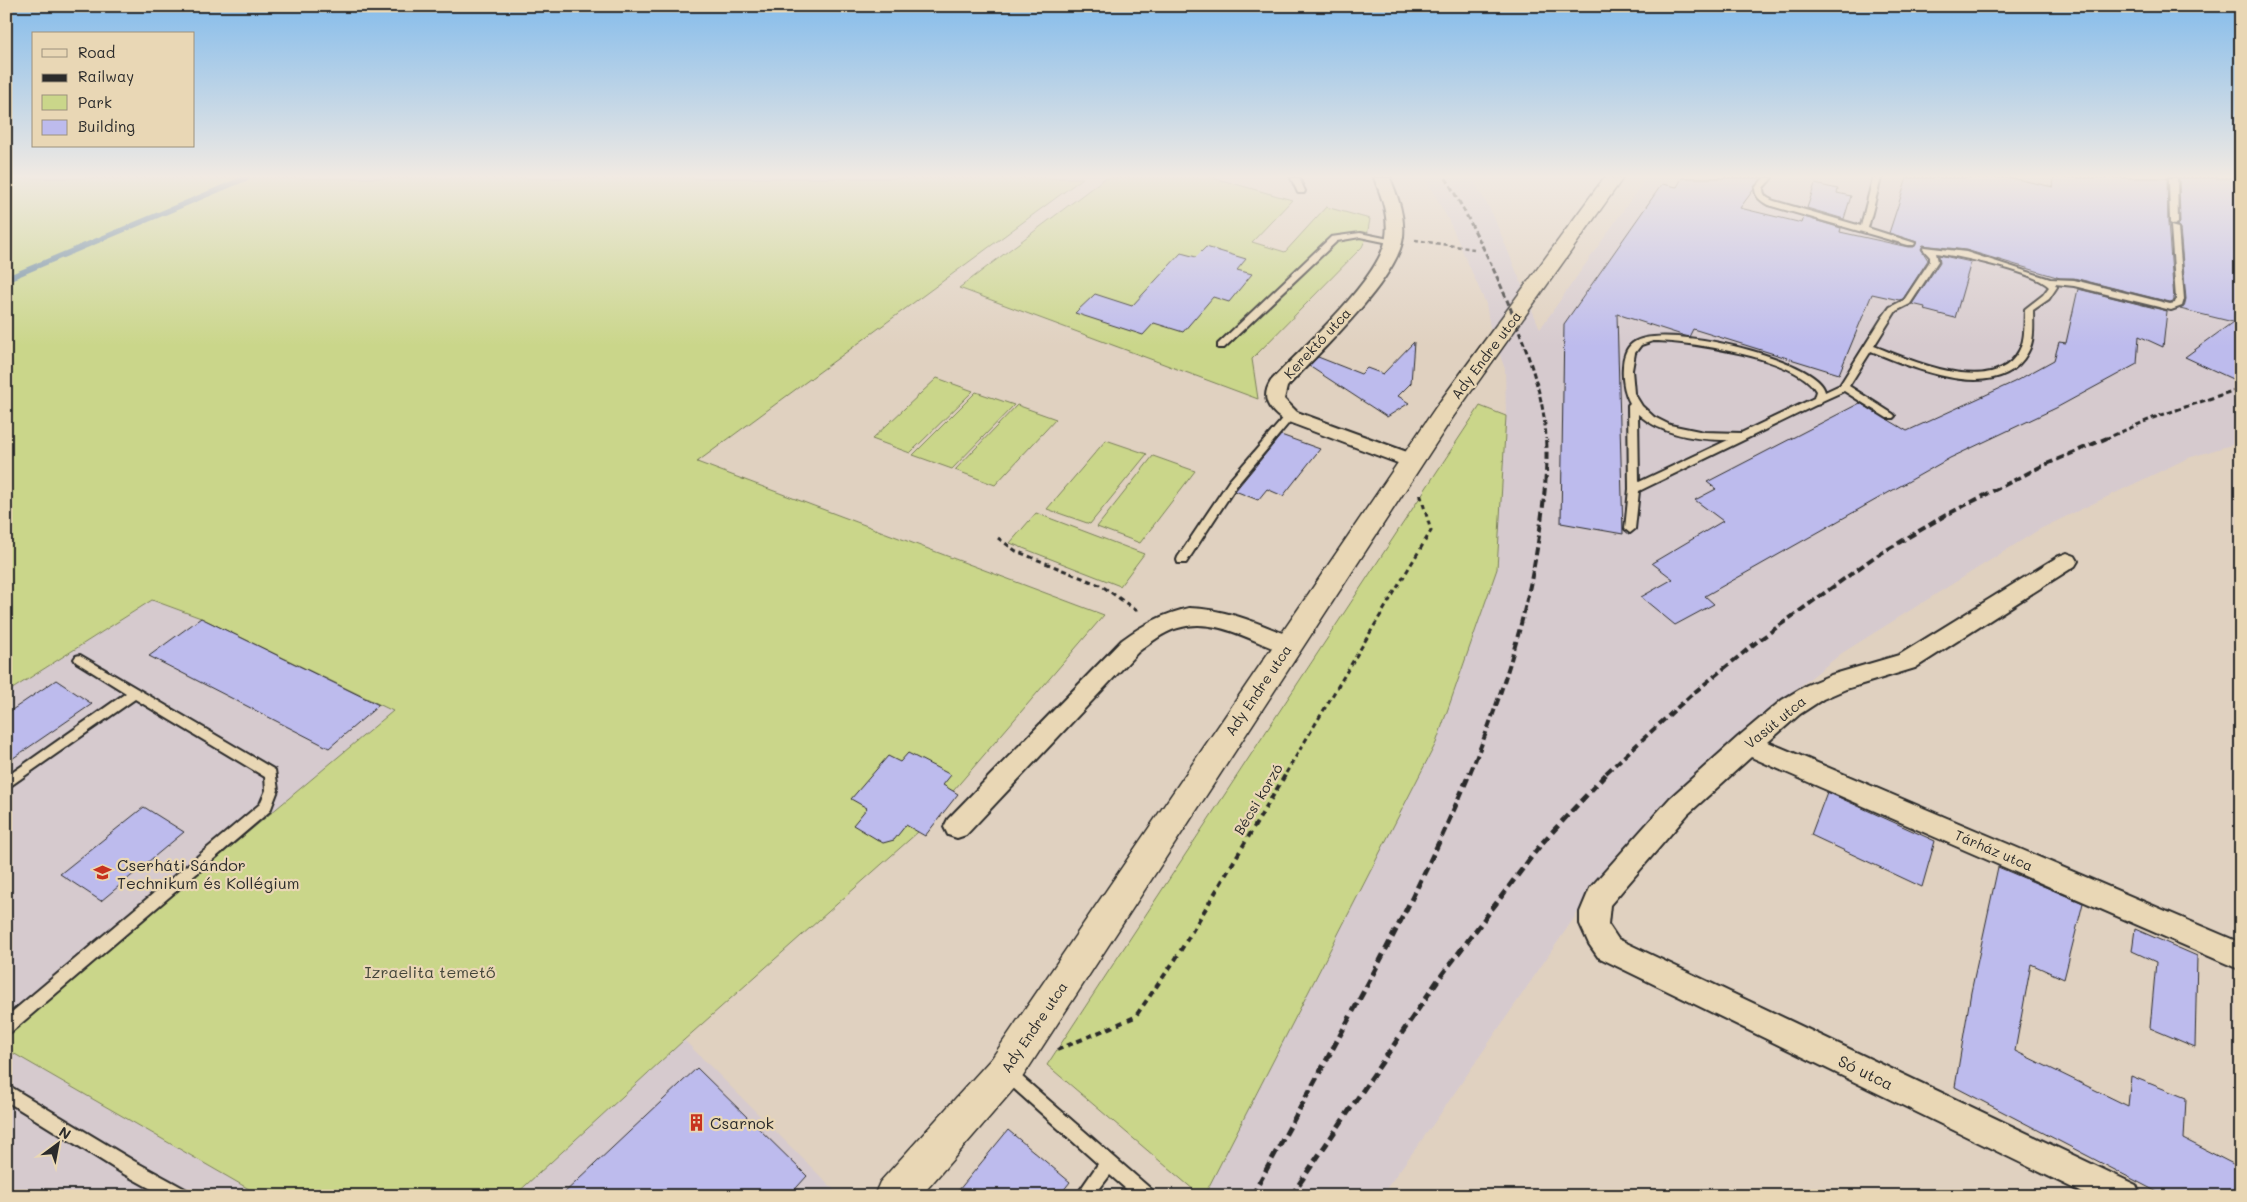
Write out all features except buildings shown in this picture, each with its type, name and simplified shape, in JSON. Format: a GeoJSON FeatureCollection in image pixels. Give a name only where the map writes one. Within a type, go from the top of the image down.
{"type":"FeatureCollection","features":[{"type":"Feature","properties":{"kind":"street","name":"Kerektó utca"},"geometry":{"type":"LineString","coordinates":[[1395,234],[1390,258],[1379,276],[1278,385],[1273,398],[1275,404],[1290,416],[1411,461]]}},
{"type":"Feature","properties":{"kind":"street","name":"Ady Endre utca"},"geometry":{"type":"LineString","coordinates":[[894,1196],[1005,1071],[1444,412],[1573,234]]}},
{"type":"Feature","properties":{"kind":"street","name":"Vasút utca"},"geometry":{"type":"LineString","coordinates":[[1608,948],[1594,930],[1592,911],[1600,897],[1679,806],[1790,707],[1815,692],[1839,682],[1907,662],[2066,561]]}},
{"type":"Feature","properties":{"kind":"street"},"geometry":{"type":"LineString","coordinates":[[957,826],[1130,646],[1143,634],[1161,623],[1188,616],[1215,618],[1289,645]]}},
{"type":"Feature","properties":{"kind":"street","name":"Tárház utca"},"geometry":{"type":"LineString","coordinates":[[1747,744],[2241,957]]}},
{"type":"Feature","properties":{"kind":"street","name":"Só utca"},"geometry":{"type":"LineString","coordinates":[[1608,948],[2125,1196]]}},
{"type":"Feature","properties":{"kind":"lane"},"geometry":{"type":"LineString","coordinates":[[1879,234],[1911,243]]}},
{"type":"Feature","properties":{"kind":"lane"},"geometry":{"type":"LineString","coordinates":[[1634,489],[1844,387],[1893,309],[1907,302],[1934,261],[1934,256],[1929,250],[1966,255],[2048,281],[2074,283],[2171,307],[2178,304],[2180,299],[2175,234]]}},
{"type":"Feature","properties":{"kind":"lane"},"geometry":{"type":"LineString","coordinates":[[1221,346],[1334,239],[1360,235],[1395,239]]}},
{"type":"Feature","properties":{"kind":"lane"},"geometry":{"type":"LineString","coordinates":[[1868,348],[1932,371],[1963,376],[1990,376],[2010,369],[2025,350],[2029,308],[2049,295],[2053,287],[2048,281]]}},
{"type":"Feature","properties":{"kind":"lane"},"geometry":{"type":"LineString","coordinates":[[1630,529],[1634,489],[1633,405],[1626,385],[1627,363],[1631,350],[1639,342],[1659,337],[1711,343],[1774,363],[1808,376],[1818,384],[1821,391],[1816,402]]}},
{"type":"Feature","properties":{"kind":"lane"},"geometry":{"type":"LineString","coordinates":[[1844,387],[1890,416]]}},
{"type":"Feature","properties":{"kind":"lane"},"geometry":{"type":"LineString","coordinates":[[1633,405],[1646,418],[1671,429],[1702,435],[1746,435]]}},
{"type":"Feature","properties":{"kind":"lane"},"geometry":{"type":"LineString","coordinates":[[1182,560],[1233,483],[1290,416]]}},
{"type":"Feature","properties":{"kind":"lane"},"geometry":{"type":"LineString","coordinates":[[6,1027],[265,806],[272,790],[271,774],[80,660]]}},
{"type":"Feature","properties":{"kind":"lane"},"geometry":{"type":"LineString","coordinates":[[6,784],[135,693]]}},
{"type":"Feature","properties":{"kind":"lane"},"geometry":{"type":"LineString","coordinates":[[1005,1071],[1146,1196]]}},
{"type":"Feature","properties":{"kind":"lane"},"geometry":{"type":"LineString","coordinates":[[6,1092],[128,1167],[181,1196]]}},
{"type":"Feature","properties":{"kind":"lane"},"geometry":{"type":"LineString","coordinates":[[1084,1196],[1109,1163]]}},
{"type":"Feature","properties":{"kind":"path"},"geometry":{"type":"LineString","coordinates":[[1395,239],[1474,249]]}},
{"type":"Feature","properties":{"kind":"path","name":"Bécsi korzó"},"geometry":{"type":"LineString","coordinates":[[1048,1053],[1136,1017],[1175,960],[1431,531],[1411,461]]}},
{"type":"Feature","properties":{"kind":"path"},"geometry":{"type":"LineString","coordinates":[[998,538],[1016,551],[1102,586],[1134,609],[1161,623]]}},
{"type":"Feature","properties":{"kind":"shaded area"},"geometry":{"type":"Polygon","coordinates":[[[1455,234],[1501,234],[1540,329],[1607,234],[2241,234],[2241,442],[2188,458],[2040,529],[1842,653],[1738,736],[1602,877],[1434,1123],[1381,1196],[1204,1196],[1436,743],[1497,569],[1506,416],[1505,369],[1490,328],[1486,304],[1455,234]]]}},
{"type":"Feature","properties":{"kind":"shaded area","name":"Cserháti Sándor Technikum és Kollégium"},"geometry":{"type":"Polygon","coordinates":[[[152,600],[201,618],[394,711],[6,1035],[6,693],[152,600]]]}},
{"type":"Feature","properties":{"kind":"shaded area","name":"Csarnok"},"geometry":{"type":"Polygon","coordinates":[[[684,1040],[840,1196],[514,1196],[684,1040]]]}},
{"type":"Feature","properties":{"kind":"shaded area"},"geometry":{"type":"Polygon","coordinates":[[[6,1049],[261,1196],[6,1196],[6,1049]]]}},
{"type":"Feature","properties":{"kind":"green space","name":"Izraelita temető"},"geometry":{"type":"Polygon","coordinates":[[[6,234],[1007,234],[697,462],[1104,615],[918,832],[684,1040],[514,1196],[261,1196],[6,1049],[6,1035],[393,711],[201,618],[152,600],[6,693],[6,234]]]}},
{"type":"Feature","properties":{"kind":"green space"},"geometry":{"type":"Polygon","coordinates":[[[1031,234],[1260,234],[1252,242],[1285,252],[1301,234],[1367,234],[1362,247],[1252,359],[1258,399],[959,288],[1031,234]]]}},
{"type":"Feature","properties":{"kind":"green space"},"geometry":{"type":"Polygon","coordinates":[[[937,378],[973,391],[910,453],[872,439],[937,378]]]}},
{"type":"Feature","properties":{"kind":"green space"},"geometry":{"type":"Polygon","coordinates":[[[976,392],[1014,405],[952,469],[913,455],[976,392]]]}},
{"type":"Feature","properties":{"kind":"green space"},"geometry":{"type":"Polygon","coordinates":[[[1017,405],[1056,419],[995,485],[955,470],[1017,405]]]}},
{"type":"Feature","properties":{"kind":"green space"},"geometry":{"type":"Polygon","coordinates":[[[1480,406],[1506,416],[1497,569],[1436,743],[1204,1196],[1201,1196],[1047,1065],[1480,406]]]}},
{"type":"Feature","properties":{"kind":"green space"},"geometry":{"type":"Polygon","coordinates":[[[1106,440],[1147,454],[1090,524],[1047,509],[1106,440]]]}},
{"type":"Feature","properties":{"kind":"green space"},"geometry":{"type":"Polygon","coordinates":[[[1153,456],[1195,471],[1140,543],[1097,527],[1153,456]]]}},
{"type":"Feature","properties":{"kind":"green space"},"geometry":{"type":"Polygon","coordinates":[[[1036,513],[1144,554],[1120,586],[1010,543],[1036,513]]]}},
{"type":"Feature","properties":{"kind":"waterway"},"geometry":{"type":"LineString","coordinates":[[6,279],[113,234]]}},
{"type":"Feature","properties":{"kind":"railway"},"geometry":{"type":"LineString","coordinates":[[1476,234],[1504,293],[1523,340],[1539,393],[1546,439]]}},
{"type":"Feature","properties":{"kind":"railway"},"geometry":{"type":"LineString","coordinates":[[2105,439],[2153,418],[2241,388]]}},
{"type":"Feature","properties":{"kind":"railway"},"geometry":{"type":"LineString","coordinates":[[1606,773],[1691,695],[1758,641],[1873,558],[1946,515],[2040,467],[2107,438]]}},
{"type":"Feature","properties":{"kind":"railway"},"geometry":{"type":"LineString","coordinates":[[1470,773],[1493,714],[1513,653],[1529,592],[1543,506],[1546,439]]}},
{"type":"Feature","properties":{"kind":"railway"},"geometry":{"type":"LineString","coordinates":[[1252,1196],[1394,934],[1421,880],[1470,772]]}},
{"type":"Feature","properties":{"kind":"railway"},"geometry":{"type":"LineString","coordinates":[[1291,1196],[1438,980],[1542,843],[1608,772]]}},
{"type":"Feature","properties":{"kind":"place","name":"Cserháti Sándor Technikum és Kollégium"},"geometry":{"type":"Point","coordinates":[103,873]}},
{"type":"Feature","properties":{"kind":"place","name":"Csarnok"},"geometry":{"type":"Point","coordinates":[696,1122]}}]}
